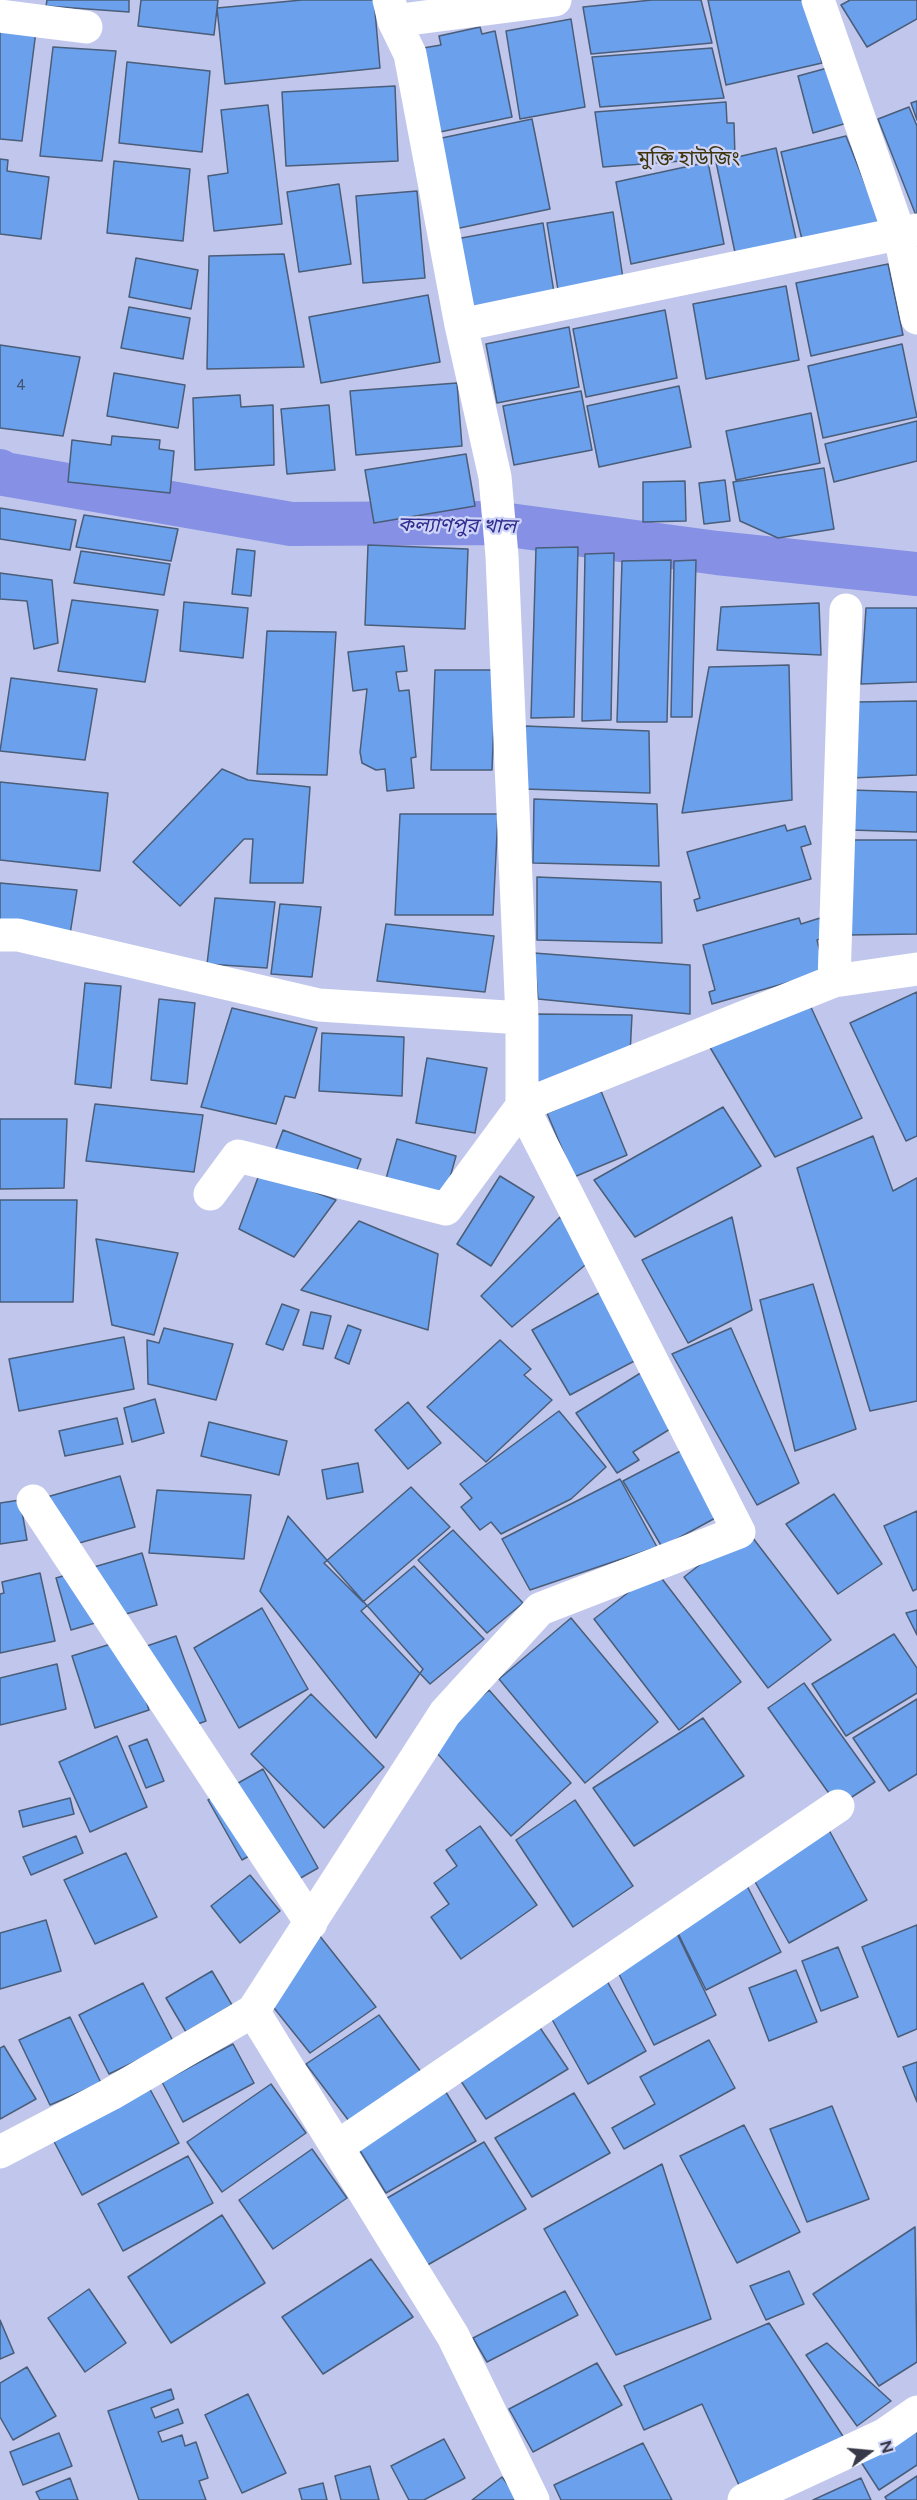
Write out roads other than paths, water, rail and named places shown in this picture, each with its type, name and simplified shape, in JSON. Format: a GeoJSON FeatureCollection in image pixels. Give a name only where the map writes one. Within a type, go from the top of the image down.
{"type":"FeatureCollection","features":[{"type":"Feature","properties":{"kind":"street"},"geometry":{"type":"LineString","coordinates":[[0,2152],[111,2094],[253,2011],[445,1713],[540,1609],[739,1532],[522,1106],[522,1018],[502,556],[495,477],[461,325],[410,54],[391,10],[555,0]]}},
{"type":"Feature","properties":{"kind":"street"},"geometry":{"type":"LineString","coordinates":[[818,0],[909,233],[917,318]]}},
{"type":"Feature","properties":{"kind":"street"},"geometry":{"type":"LineString","coordinates":[[0,16],[86,27]]}},
{"type":"Feature","properties":{"kind":"street"},"geometry":{"type":"LineString","coordinates":[[461,325],[909,233]]}},
{"type":"Feature","properties":{"kind":"street"},"geometry":{"type":"LineString","coordinates":[[834,981],[846,610]]}},
{"type":"Feature","properties":{"kind":"street"},"geometry":{"type":"LineString","coordinates":[[0,935],[18,934],[319,1005],[522,1018]]}},
{"type":"Feature","properties":{"kind":"street"},"geometry":{"type":"LineString","coordinates":[[210,1194],[238,1156],[446,1209],[522,1106],[834,981],[917,969]]}},
{"type":"Feature","properties":{"kind":"street"},"geometry":{"type":"LineString","coordinates":[[33,1501],[310,1923]]}},
{"type":"Feature","properties":{"kind":"street"},"geometry":{"type":"LineString","coordinates":[[337,2147],[838,1806]]}},
{"type":"Feature","properties":{"kind":"street"},"geometry":{"type":"LineString","coordinates":[[253,2011],[453,2336],[533,2500]]}},
{"type":"Feature","properties":{"kind":"street"},"geometry":{"type":"LineString","coordinates":[[744,2500],[884,2435],[917,2412]]}},
{"type":"Feature","properties":{"kind":"waterway","name":"কল্যাণপুর খাল"},"geometry":{"type":"LineString","coordinates":[[0,471],[4,474],[291,524],[494,523],[717,553],[917,574]]}},
{"type":"Feature","properties":{"kind":"district","name":"মুক্তি হাউজিং"},"geometry":{"type":"Point","coordinates":[689,159]}}]}
